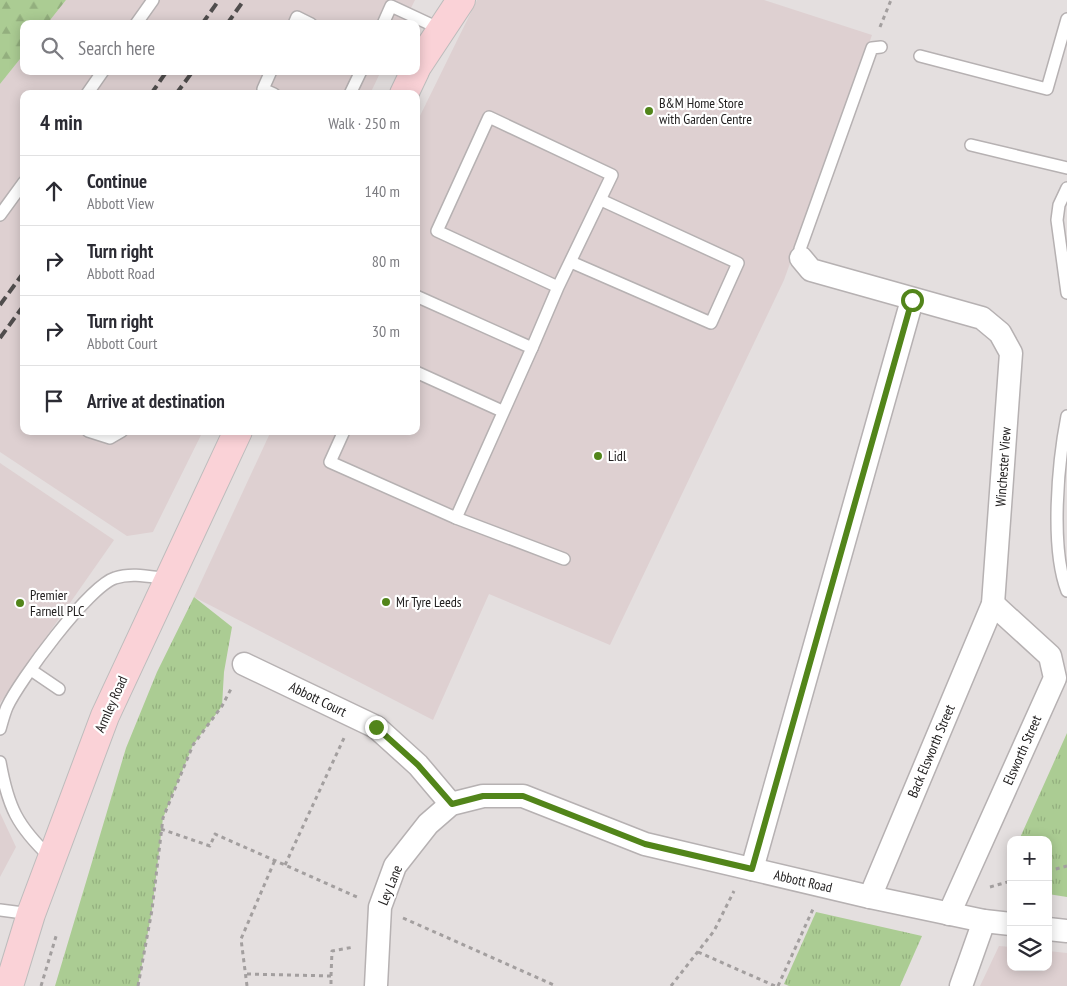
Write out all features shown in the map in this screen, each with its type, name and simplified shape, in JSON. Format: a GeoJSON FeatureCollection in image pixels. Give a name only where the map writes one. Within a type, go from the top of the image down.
{"type":"FeatureCollection","features":[{"type":"Feature","properties":{"kind":"main road"},"geometry":{"type":"LineString","coordinates":[[420,59],[446,0]]}},
{"type":"Feature","properties":{"kind":"main road"},"geometry":{"type":"LineString","coordinates":[[420,62],[461,0]]}},
{"type":"Feature","properties":{"kind":"main road"},"geometry":{"type":"LineString","coordinates":[[406,90],[413,75]]}},
{"type":"Feature","properties":{"kind":"main road","name":"Armley Road"},"geometry":{"type":"LineString","coordinates":[[9,986],[31,914],[105,716],[236,435]]}},
{"type":"Feature","properties":{"kind":"street"},"geometry":{"type":"LineString","coordinates":[[752,869],[912,300],[811,270],[801,258]]}},
{"type":"Feature","properties":{"kind":"street","name":"Winchester View"},"geometry":{"type":"LineString","coordinates":[[912,300],[982,318],[1000,333],[1011,353],[993,604]]}},
{"type":"Feature","properties":{"kind":"street","name":"Back Elsworth Street"},"geometry":{"type":"LineString","coordinates":[[870,897],[993,604]]}},
{"type":"Feature","properties":{"kind":"street","name":"Elsworth Street"},"geometry":{"type":"LineString","coordinates":[[949,914],[1055,678],[1050,656],[993,604]]}},
{"type":"Feature","properties":{"kind":"street","name":"Abbott Court"},"geometry":{"type":"LineString","coordinates":[[244,664],[376,727],[418,765],[452,804]]}},
{"type":"Feature","properties":{"kind":"street","name":"Abbott Road"},"geometry":{"type":"LineString","coordinates":[[452,804],[483,796],[523,796],[645,844],[870,897],[984,921],[1007,924]]}},
{"type":"Feature","properties":{"kind":"street","name":"Ley Lane"},"geometry":{"type":"LineString","coordinates":[[376,986],[380,908],[395,866],[428,824],[452,804]]}},
{"type":"Feature","properties":{"kind":"street"},"geometry":{"type":"LineString","coordinates":[[961,986],[984,921]]}},
{"type":"Feature","properties":{"kind":"street"},"geometry":{"type":"LineString","coordinates":[[1052,929],[1067,931]]}},
{"type":"Feature","properties":{"kind":"lane"},"geometry":{"type":"LineString","coordinates":[[139,20],[153,0]]}},
{"type":"Feature","properties":{"kind":"lane"},"geometry":{"type":"LineString","coordinates":[[385,20],[392,6],[434,26]]}},
{"type":"Feature","properties":{"kind":"lane"},"geometry":{"type":"LineString","coordinates":[[920,56],[1047,89],[1067,19]]}},
{"type":"Feature","properties":{"kind":"lane"},"geometry":{"type":"LineString","coordinates":[[801,258],[800,249],[876,47]]}},
{"type":"Feature","properties":{"kind":"lane"},"geometry":{"type":"LineString","coordinates":[[90,90],[100,75]]}},
{"type":"Feature","properties":{"kind":"lane"},"geometry":{"type":"LineString","coordinates":[[265,90],[263,89],[269,75]]}},
{"type":"Feature","properties":{"kind":"lane"},"geometry":{"type":"LineString","coordinates":[[352,90],[358,75]]}},
{"type":"Feature","properties":{"kind":"lane"},"geometry":{"type":"LineString","coordinates":[[456,518],[558,287],[612,175],[489,117],[437,231],[558,287]]}},
{"type":"Feature","properties":{"kind":"lane"},"geometry":{"type":"LineString","coordinates":[[971,145],[1067,168]]}},
{"type":"Feature","properties":{"kind":"lane"},"geometry":{"type":"LineString","coordinates":[[0,214],[20,187]]}},
{"type":"Feature","properties":{"kind":"lane"},"geometry":{"type":"LineString","coordinates":[[1067,188],[1059,205],[1057,220],[1067,293]]}},
{"type":"Feature","properties":{"kind":"lane"},"geometry":{"type":"LineString","coordinates":[[571,262],[710,324],[738,263],[600,200]]}},
{"type":"Feature","properties":{"kind":"lane"},"geometry":{"type":"LineString","coordinates":[[420,298],[532,348]]}},
{"type":"Feature","properties":{"kind":"lane"},"geometry":{"type":"LineString","coordinates":[[420,374],[502,411]]}},
{"type":"Feature","properties":{"kind":"lane"},"geometry":{"type":"LineString","coordinates":[[1067,416],[1060,448],[1063,498],[1061,576],[1067,591]]}},
{"type":"Feature","properties":{"kind":"lane"},"geometry":{"type":"LineString","coordinates":[[101,435],[110,438],[115,435]]}},
{"type":"Feature","properties":{"kind":"lane"},"geometry":{"type":"LineString","coordinates":[[342,435],[330,462],[456,518],[564,559]]}},
{"type":"Feature","properties":{"kind":"lane"},"geometry":{"type":"LineString","coordinates":[[0,729],[4,704],[68,619],[87,599],[113,578],[138,575],[168,580]]}},
{"type":"Feature","properties":{"kind":"lane"},"geometry":{"type":"LineString","coordinates":[[31,670],[59,689]]}},
{"type":"Feature","properties":{"kind":"lane"},"geometry":{"type":"LineString","coordinates":[[0,762],[3,791],[16,819],[34,842],[51,858]]}},
{"type":"Feature","properties":{"kind":"lane"},"geometry":{"type":"LineString","coordinates":[[0,910],[31,914]]}},
{"type":"Feature","properties":{"kind":"path"},"geometry":{"type":"LineString","coordinates":[[876,47],[891,0]]}},
{"type":"Feature","properties":{"kind":"path"},"geometry":{"type":"LineString","coordinates":[[138,986],[152,910],[163,818],[193,745],[222,706],[244,664]]}},
{"type":"Feature","properties":{"kind":"path"},"geometry":{"type":"LineString","coordinates":[[285,865],[354,716]]}},
{"type":"Feature","properties":{"kind":"path"},"geometry":{"type":"LineString","coordinates":[[247,986],[247,974],[241,939],[275,860]]}},
{"type":"Feature","properties":{"kind":"path"},"geometry":{"type":"LineString","coordinates":[[1052,870],[1067,866]]}},
{"type":"Feature","properties":{"kind":"path"},"geometry":{"type":"LineString","coordinates":[[671,986],[714,931],[732,893],[752,869]]}},
{"type":"Feature","properties":{"kind":"path"},"geometry":{"type":"LineString","coordinates":[[698,952],[776,986],[823,886]]}},
{"type":"Feature","properties":{"kind":"path"},"geometry":{"type":"LineString","coordinates":[[331,986],[332,951],[378,942]]}},
{"type":"Feature","properties":{"kind":"path"},"geometry":{"type":"LineString","coordinates":[[247,974],[331,976]]}},
{"type":"Feature","properties":{"kind":"shaded area"},"geometry":{"type":"Polygon","coordinates":[[[66,0],[415,0],[405,20],[50,20],[66,0]]]}},
{"type":"Feature","properties":{"kind":"shaded area"},"geometry":{"type":"Polygon","coordinates":[[[477,0],[764,0],[872,35],[784,280],[610,645],[489,594],[433,720],[194,597],[269,435],[420,435],[420,116],[477,0]]]}},
{"type":"Feature","properties":{"kind":"shaded area"},"geometry":{"type":"Polygon","coordinates":[[[20,59],[20,75],[379,75],[372,90],[20,90],[20,435],[201,435],[153,532],[127,536],[0,452],[0,84],[20,59]]]}},
{"type":"Feature","properties":{"kind":"shaded area"},"geometry":{"type":"Polygon","coordinates":[[[0,463],[114,540],[0,703],[0,463]]]}},
{"type":"Feature","properties":{"kind":"shaded area"},"geometry":{"type":"Polygon","coordinates":[[[0,813],[16,847],[0,877],[0,813]]]}},
{"type":"Feature","properties":{"kind":"shaded area"},"geometry":{"type":"Polygon","coordinates":[[[999,946],[1007,947],[1007,971],[1052,971],[1052,951],[1067,953],[1067,986],[980,986],[999,946]]]}},
{"type":"Feature","properties":{"kind":"green space"},"geometry":{"type":"Polygon","coordinates":[[[0,0],[66,0],[50,20],[20,20],[20,59],[0,84],[0,0]]]}},
{"type":"Feature","properties":{"kind":"green space"},"geometry":{"type":"Polygon","coordinates":[[[194,597],[232,627],[224,672],[222,706],[193,745],[163,818],[152,910],[138,986],[55,986],[126,748],[157,672],[194,597]]]}},
{"type":"Feature","properties":{"kind":"green space"},"geometry":{"type":"Polygon","coordinates":[[[1067,733],[1067,897],[1052,895],[1052,836],[1021,836],[1067,733]]]}},
{"type":"Feature","properties":{"kind":"green space"},"geometry":{"type":"Polygon","coordinates":[[[816,912],[922,936],[900,986],[789,986],[784,984],[816,912]]]}},
{"type":"Feature","properties":{"kind":"railway"},"geometry":{"type":"LineString","coordinates":[[205,20],[219,0]]}},
{"type":"Feature","properties":{"kind":"railway"},"geometry":{"type":"LineString","coordinates":[[230,20],[244,0]]}},
{"type":"Feature","properties":{"kind":"railway"},"geometry":{"type":"LineString","coordinates":[[154,90],[164,75]]}},
{"type":"Feature","properties":{"kind":"railway"},"geometry":{"type":"LineString","coordinates":[[179,90],[190,75]]}},
{"type":"Feature","properties":{"kind":"railway"},"geometry":{"type":"LineString","coordinates":[[0,305],[20,278]]}},
{"type":"Feature","properties":{"kind":"railway"},"geometry":{"type":"LineString","coordinates":[[0,338],[20,310]]}},
{"type":"Feature","properties":{"kind":"place","name":"B&M Home Store with Garden Centre"},"geometry":{"type":"Point","coordinates":[649,111]}},
{"type":"Feature","properties":{"kind":"place","name":"Lidl"},"geometry":{"type":"Point","coordinates":[598,456]}},
{"type":"Feature","properties":{"kind":"place","name":"Mr Tyre Leeds"},"geometry":{"type":"Point","coordinates":[386,602]}},
{"type":"Feature","properties":{"kind":"place","name":"Premier Farnell PLC"},"geometry":{"type":"Point","coordinates":[20,603]}},
{"type":"Feature","properties":{"kind":"route"},"geometry":{"type":"LineString","coordinates":[[376,727],[418,765],[452,804],[483,796],[523,796],[645,844],[752,869],[912,300]]}}]}
